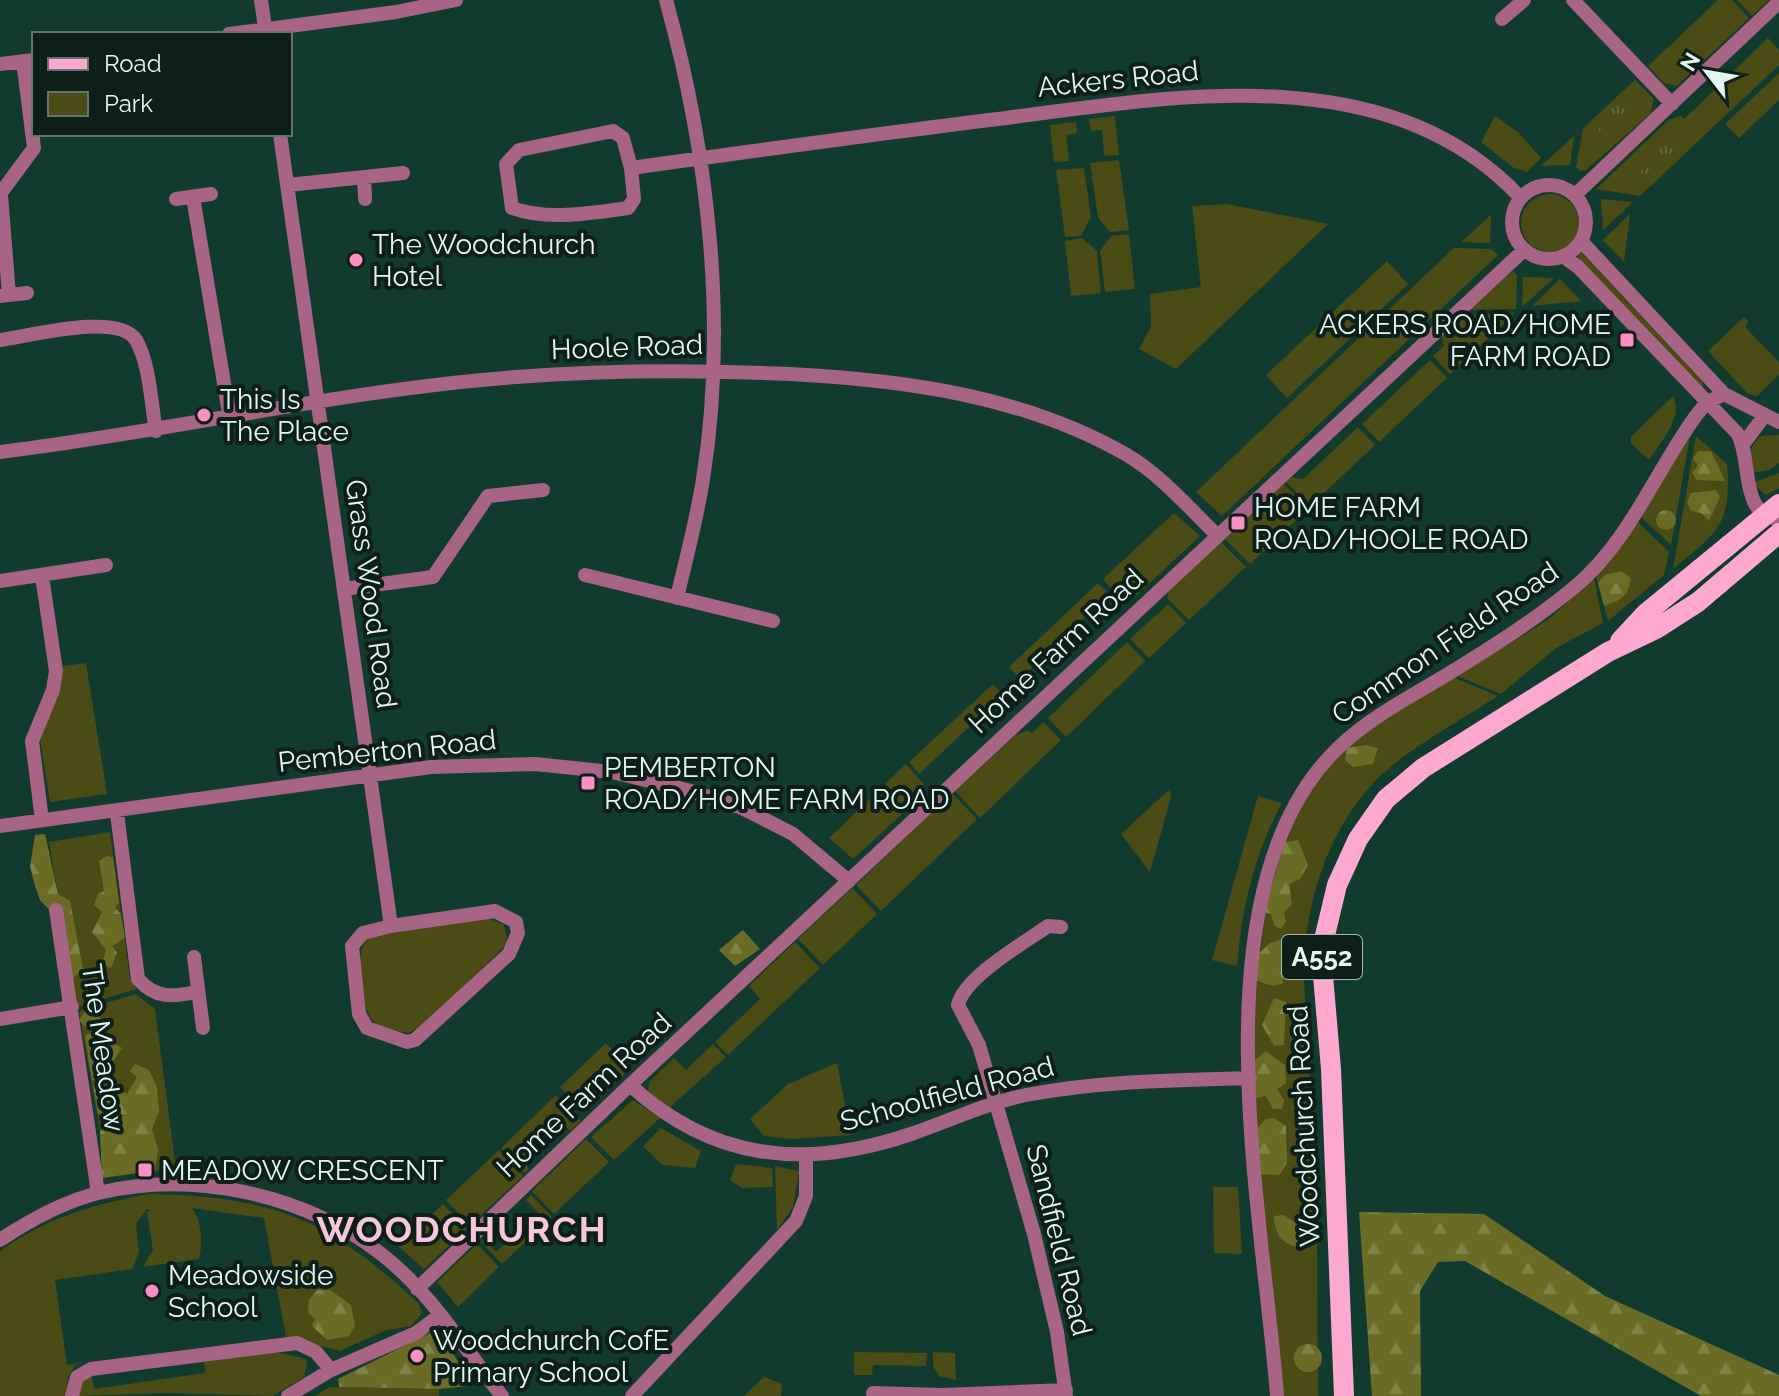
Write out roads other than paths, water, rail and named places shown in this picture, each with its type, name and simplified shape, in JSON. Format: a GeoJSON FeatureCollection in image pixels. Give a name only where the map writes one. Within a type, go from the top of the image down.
{"type":"FeatureCollection","features":[{"type":"Feature","properties":{"kind":"main road","name":"Woodchurch Road"},"geometry":{"type":"LineString","coordinates":[[1608,652],[1645,614],[1774,513]]}},
{"type":"Feature","properties":{"kind":"main road","name":"Woodchurch Road"},"geometry":{"type":"LineString","coordinates":[[1344,1396],[1331,1069],[1321,952],[1337,885],[1358,839],[1386,799],[1423,768],[1608,652],[1656,629],[1698,602],[1779,533]]}},
{"type":"Feature","properties":{"kind":"street"},"geometry":{"type":"LineString","coordinates":[[261,0],[265,32],[456,0]]}},
{"type":"Feature","properties":{"kind":"street"},"geometry":{"type":"LineString","coordinates":[[666,0],[684,71],[707,222],[712,370],[704,475],[677,598]]}},
{"type":"Feature","properties":{"kind":"street"},"geometry":{"type":"LineString","coordinates":[[1502,19],[1524,0]]}},
{"type":"Feature","properties":{"kind":"street"},"geometry":{"type":"LineString","coordinates":[[1573,0],[1672,104]]}},
{"type":"Feature","properties":{"kind":"street"},"geometry":{"type":"LineString","coordinates":[[1575,195],[1779,2]]}},
{"type":"Feature","properties":{"kind":"street"},"geometry":{"type":"LineString","coordinates":[[0,64],[29,60],[32,113]]}},
{"type":"Feature","properties":{"kind":"street","name":"Ackers Road"},"geometry":{"type":"LineString","coordinates":[[631,168],[1137,99],[1246,95],[1338,104],[1410,122],[1474,156],[1494,170],[1520,197]]}},
{"type":"Feature","properties":{"kind":"street"},"geometry":{"type":"LineString","coordinates":[[613,131],[623,138],[631,168],[634,199],[628,208],[534,216],[512,208],[506,164],[519,150],[613,131]]}},
{"type":"Feature","properties":{"kind":"street"},"geometry":{"type":"LineString","coordinates":[[27,293],[4,295],[0,195],[34,148],[33,136]]}},
{"type":"Feature","properties":{"kind":"street","name":"Grass Wood Road"},"geometry":{"type":"LineString","coordinates":[[280,136],[391,926]]}},
{"type":"Feature","properties":{"kind":"street"},"geometry":{"type":"LineString","coordinates":[[288,185],[403,173]]}},
{"type":"Feature","properties":{"kind":"street"},"geometry":{"type":"LineString","coordinates":[[364,177],[365,199]]}},
{"type":"Feature","properties":{"kind":"street"},"geometry":{"type":"LineString","coordinates":[[1553,184],[1575,195],[1586,217],[1581,241],[1563,256],[1542,259],[1524,250],[1516,240],[1511,218],[1520,197],[1530,189],[1553,184]]}},
{"type":"Feature","properties":{"kind":"street"},"geometry":{"type":"LineString","coordinates":[[176,199],[211,194]]}},
{"type":"Feature","properties":{"kind":"street"},"geometry":{"type":"LineString","coordinates":[[193,197],[230,419]]}},
{"type":"Feature","properties":{"kind":"street"},"geometry":{"type":"LineString","coordinates":[[1581,241],[1724,394],[1772,418],[1744,443]]}},
{"type":"Feature","properties":{"kind":"street","name":"Home Farm Road"},"geometry":{"type":"LineString","coordinates":[[417,1289],[630,1085],[1524,250]]}},
{"type":"Feature","properties":{"kind":"street"},"geometry":{"type":"LineString","coordinates":[[1563,256],[1578,267],[1744,443],[1748,487],[1774,513]]}},
{"type":"Feature","properties":{"kind":"street"},"geometry":{"type":"LineString","coordinates":[[0,340],[104,325],[124,329],[138,343],[156,431]]}},
{"type":"Feature","properties":{"kind":"street","name":"Hoole Road"},"geometry":{"type":"LineString","coordinates":[[0,452],[156,431],[319,402],[515,377],[712,370],[852,377],[950,392],[1042,416],[1131,457],[1217,535]]}},
{"type":"Feature","properties":{"kind":"street"},"geometry":{"type":"LineString","coordinates":[[1706,403],[1724,394]]}},
{"type":"Feature","properties":{"kind":"street","name":"Common Field Road"},"geometry":{"type":"LineString","coordinates":[[1277,1396],[1256,1213],[1250,1078],[1251,982],[1261,895],[1271,857],[1317,772],[1337,749],[1386,709],[1448,673],[1580,583],[1613,545],[1706,403]]}},
{"type":"Feature","properties":{"kind":"street"},"geometry":{"type":"LineString","coordinates":[[344,589],[433,577],[488,496],[543,490]]}},
{"type":"Feature","properties":{"kind":"street"},"geometry":{"type":"LineString","coordinates":[[0,581],[106,565]]}},
{"type":"Feature","properties":{"kind":"street"},"geometry":{"type":"LineString","coordinates":[[585,575],[773,621]]}},
{"type":"Feature","properties":{"kind":"street"},"geometry":{"type":"LineString","coordinates":[[42,576],[56,671],[53,690],[32,741],[42,820]]}},
{"type":"Feature","properties":{"kind":"street","name":"Pemberton Road"},"geometry":{"type":"LineString","coordinates":[[0,826],[117,813],[431,767],[535,764],[612,772],[687,790],[777,823],[849,881]]}},
{"type":"Feature","properties":{"kind":"street","name":"The Meadow"},"geometry":{"type":"LineString","coordinates":[[117,813],[138,979],[147,989],[163,996],[197,992]]}},
{"type":"Feature","properties":{"kind":"street","name":"The Meadow"},"geometry":{"type":"LineString","coordinates":[[56,910],[98,1193]]}},
{"type":"Feature","properties":{"kind":"street"},"geometry":{"type":"LineString","coordinates":[[495,911],[516,922],[518,933],[509,954],[422,1037],[407,1042],[367,1028],[359,1014],[352,946],[363,933],[391,926],[495,911]]}},
{"type":"Feature","properties":{"kind":"street","name":"Sandfield Road"},"geometry":{"type":"LineString","coordinates":[[873,1393],[1066,1393],[1037,1248],[979,1045],[960,1013],[959,998],[967,986],[1048,926],[1061,927]]}},
{"type":"Feature","properties":{"kind":"street"},"geometry":{"type":"LineString","coordinates":[[194,957],[203,1028]]}},
{"type":"Feature","properties":{"kind":"street"},"geometry":{"type":"LineString","coordinates":[[0,1019],[72,1007]]}},
{"type":"Feature","properties":{"kind":"street","name":"Schoolfield Road"},"geometry":{"type":"LineString","coordinates":[[630,1085],[667,1117],[716,1142],[738,1149],[806,1155],[881,1143],[997,1103],[1111,1082],[1250,1078]]}},
{"type":"Feature","properties":{"kind":"street"},"geometry":{"type":"LineString","coordinates":[[632,1396],[796,1221],[806,1196],[806,1155]]}},
{"type":"Feature","properties":{"kind":"street"},"geometry":{"type":"LineString","coordinates":[[0,1240],[50,1211],[98,1193],[140,1186],[233,1189],[311,1213],[381,1253],[440,1315],[502,1396]]}},
{"type":"Feature","properties":{"kind":"street"},"geometry":{"type":"LineString","coordinates":[[288,1396],[331,1370],[416,1333],[440,1315]]}},
{"type":"Feature","properties":{"kind":"street"},"geometry":{"type":"LineString","coordinates":[[72,1396],[77,1377],[91,1369],[297,1343],[316,1352],[331,1370]]}},
{"type":"Feature","properties":{"kind":"place","name":"The Woodchurch Hotel"},"geometry":{"type":"Point","coordinates":[356,260]}},
{"type":"Feature","properties":{"kind":"place","name":"ACKERS ROAD/HOME FARM ROAD"},"geometry":{"type":"Point","coordinates":[1627,340]}},
{"type":"Feature","properties":{"kind":"place","name":"This Is The Place"},"geometry":{"type":"Point","coordinates":[204,415]}},
{"type":"Feature","properties":{"kind":"place","name":"HOME FARM ROAD/HOOLE ROAD"},"geometry":{"type":"Point","coordinates":[1238,523]}},
{"type":"Feature","properties":{"kind":"place","name":"PEMBERTON ROAD/HOME FARM ROAD"},"geometry":{"type":"Point","coordinates":[588,783]}},
{"type":"Feature","properties":{"kind":"place","name":"MEADOW CRESCENT"},"geometry":{"type":"Point","coordinates":[145,1170]}},
{"type":"Feature","properties":{"kind":"place","name":"Meadowside School"},"geometry":{"type":"Point","coordinates":[152,1291]}},
{"type":"Feature","properties":{"kind":"place","name":"Woodchurch CofE Primary School"},"geometry":{"type":"Point","coordinates":[417,1356]}},
{"type":"Feature","properties":{"kind":"district","name":"WOODCHURCH"},"geometry":{"type":"Point","coordinates":[462,1229]}}]}
